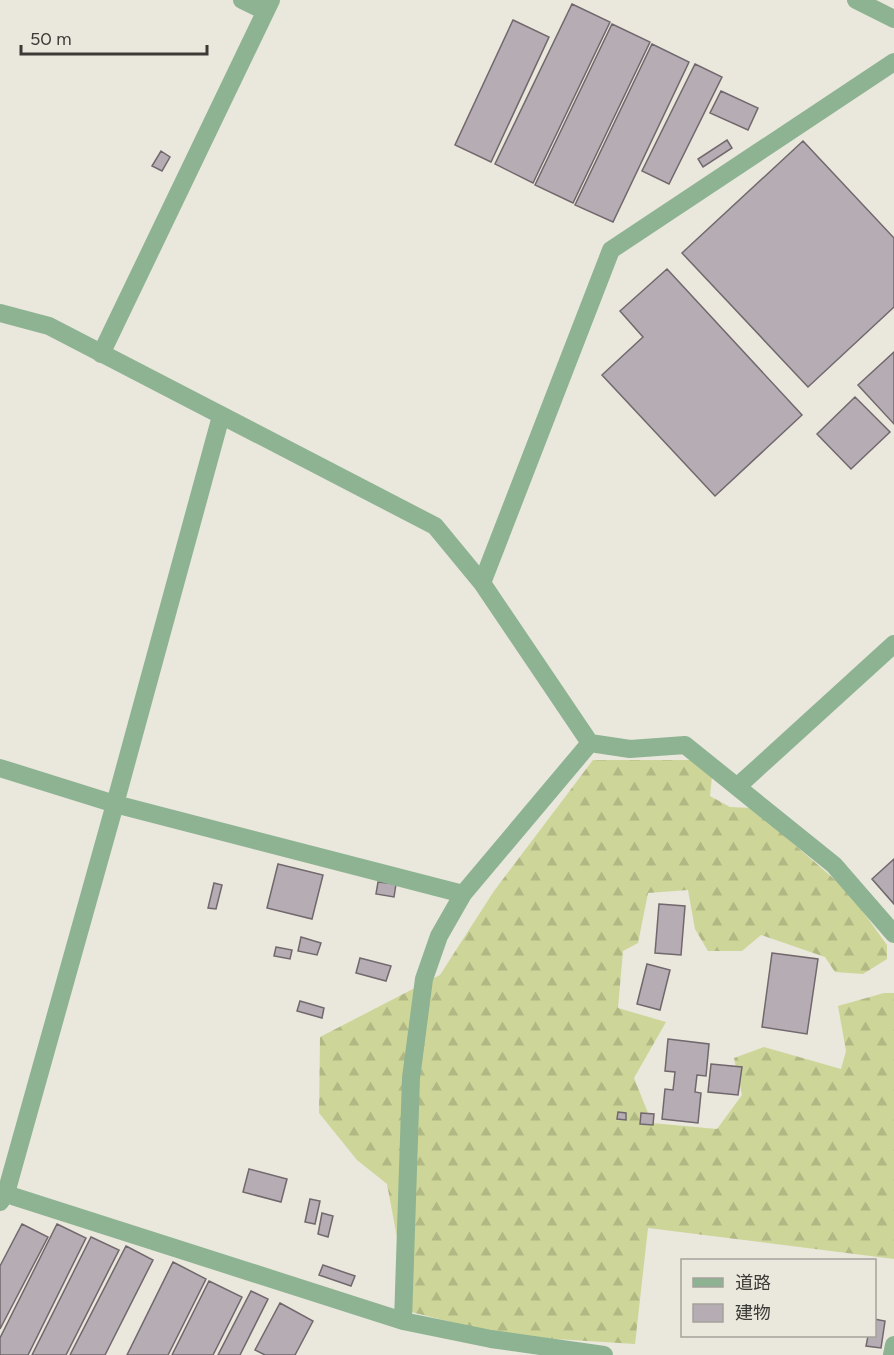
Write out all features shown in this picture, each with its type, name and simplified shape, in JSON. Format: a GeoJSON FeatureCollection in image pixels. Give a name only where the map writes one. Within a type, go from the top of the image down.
{"type":"FeatureCollection","features":[{"type":"Feature","properties":{"kind":"street"},"geometry":{"type":"LineString","coordinates":[[101,354],[268,6],[242,0]]}},
{"type":"Feature","properties":{"kind":"street"},"geometry":{"type":"LineString","coordinates":[[856,0],[894,19]]}},
{"type":"Feature","properties":{"kind":"street"},"geometry":{"type":"LineString","coordinates":[[482,583],[611,250],[894,62]]}},
{"type":"Feature","properties":{"kind":"street"},"geometry":{"type":"LineString","coordinates":[[0,314],[49,326],[435,526],[482,583],[590,743],[630,749],[685,745],[834,865],[894,934]]}},
{"type":"Feature","properties":{"kind":"street"},"geometry":{"type":"LineString","coordinates":[[221,416],[116,804],[2,1196],[489,1347],[604,1355]]}},
{"type":"Feature","properties":{"kind":"street"},"geometry":{"type":"LineString","coordinates":[[738,786],[894,644]]}},
{"type":"Feature","properties":{"kind":"street"},"geometry":{"type":"LineString","coordinates":[[403,1321],[411,1078],[424,980],[439,936],[463,894],[590,743]]}},
{"type":"Feature","properties":{"kind":"street"},"geometry":{"type":"LineString","coordinates":[[0,768],[116,804],[463,894]]}},
{"type":"Feature","properties":{"kind":"street"},"geometry":{"type":"LineString","coordinates":[[892,1355],[894,1345]]}},
{"type":"Feature","properties":{"kind":"green space"},"geometry":{"type":"Polygon","coordinates":[[[593,760],[692,760],[712,776],[710,796],[730,807],[752,808],[848,891],[887,945],[887,959],[863,974],[835,972],[825,957],[761,935],[742,951],[708,951],[695,929],[688,890],[648,893],[638,943],[623,951],[618,1008],[666,1022],[634,1078],[652,1123],[717,1129],[742,1095],[734,1058],[764,1047],[841,1069],[846,1051],[838,1006],[884,993],[894,993],[894,1259],[648,1228],[635,1344],[507,1336],[411,1312],[387,1184],[357,1160],[319,1113],[320,1037],[440,975],[494,891],[593,760]]]}},
{"type":"Feature","properties":{"kind":"building"},"geometry":{"type":"Polygon","coordinates":[[[572,4],[610,22],[533,183],[495,164],[572,4]]]}},
{"type":"Feature","properties":{"kind":"building"},"geometry":{"type":"Polygon","coordinates":[[[513,20],[549,37],[491,162],[455,145],[513,20]]]}},
{"type":"Feature","properties":{"kind":"building"},"geometry":{"type":"Polygon","coordinates":[[[612,24],[650,42],[573,203],[535,185],[612,24]]]}},
{"type":"Feature","properties":{"kind":"building"},"geometry":{"type":"Polygon","coordinates":[[[652,44],[689,62],[613,222],[575,205],[652,44]]]}},
{"type":"Feature","properties":{"kind":"building"},"geometry":{"type":"Polygon","coordinates":[[[695,64],[722,77],[669,184],[642,171],[695,64]]]}},
{"type":"Feature","properties":{"kind":"building"},"geometry":{"type":"Polygon","coordinates":[[[721,91],[758,108],[748,130],[710,113],[721,91]]]}},
{"type":"Feature","properties":{"kind":"building"},"geometry":{"type":"Polygon","coordinates":[[[727,140],[732,148],[703,167],[698,159],[727,140]]]}},
{"type":"Feature","properties":{"kind":"building"},"geometry":{"type":"Polygon","coordinates":[[[803,141],[894,238],[894,307],[808,387],[682,253],[803,141]]]}},
{"type":"Feature","properties":{"kind":"building"},"geometry":{"type":"Polygon","coordinates":[[[161,151],[170,157],[162,171],[152,166],[161,151]]]}},
{"type":"Feature","properties":{"kind":"building"},"geometry":{"type":"Polygon","coordinates":[[[667,269],[802,415],[715,496],[602,375],[643,337],[620,311],[667,269]]]}},
{"type":"Feature","properties":{"kind":"building"},"geometry":{"type":"Polygon","coordinates":[[[894,352],[894,424],[858,385],[894,352]]]}},
{"type":"Feature","properties":{"kind":"building"},"geometry":{"type":"Polygon","coordinates":[[[855,397],[890,432],[851,469],[817,434],[855,397]]]}},
{"type":"Feature","properties":{"kind":"building"},"geometry":{"type":"Polygon","coordinates":[[[894,859],[894,904],[872,879],[894,859]]]}},
{"type":"Feature","properties":{"kind":"building"},"geometry":{"type":"Polygon","coordinates":[[[278,864],[323,875],[312,919],[267,908],[278,864]]]}},
{"type":"Feature","properties":{"kind":"building"},"geometry":{"type":"Polygon","coordinates":[[[378,882],[396,884],[394,897],[376,894],[378,882]]]}},
{"type":"Feature","properties":{"kind":"building"},"geometry":{"type":"Polygon","coordinates":[[[214,883],[222,885],[216,909],[208,908],[214,883]]]}},
{"type":"Feature","properties":{"kind":"building"},"geometry":{"type":"Polygon","coordinates":[[[659,904],[685,906],[681,955],[655,953],[659,904]]]}},
{"type":"Feature","properties":{"kind":"building"},"geometry":{"type":"Polygon","coordinates":[[[301,937],[321,943],[317,955],[298,951],[301,937]]]}},
{"type":"Feature","properties":{"kind":"building"},"geometry":{"type":"Polygon","coordinates":[[[276,947],[292,950],[290,959],[274,956],[276,947]]]}},
{"type":"Feature","properties":{"kind":"building"},"geometry":{"type":"Polygon","coordinates":[[[772,953],[818,959],[807,1034],[762,1027],[772,953]]]}},
{"type":"Feature","properties":{"kind":"building"},"geometry":{"type":"Polygon","coordinates":[[[360,958],[391,966],[386,981],[356,973],[360,958]]]}},
{"type":"Feature","properties":{"kind":"building"},"geometry":{"type":"Polygon","coordinates":[[[647,964],[670,970],[660,1010],[637,1004],[647,964]]]}},
{"type":"Feature","properties":{"kind":"building"},"geometry":{"type":"Polygon","coordinates":[[[300,1001],[324,1008],[322,1018],[297,1011],[300,1001]]]}},
{"type":"Feature","properties":{"kind":"building"},"geometry":{"type":"Polygon","coordinates":[[[668,1039],[709,1044],[706,1076],[697,1075],[695,1092],[701,1093],[698,1123],[662,1119],[665,1089],[673,1090],[675,1072],[665,1071],[668,1039]]]}},
{"type":"Feature","properties":{"kind":"building"},"geometry":{"type":"Polygon","coordinates":[[[711,1064],[742,1067],[738,1095],[708,1092],[711,1064]]]}},
{"type":"Feature","properties":{"kind":"building"},"geometry":{"type":"Polygon","coordinates":[[[618,1112],[626,1113],[626,1120],[617,1119],[618,1112]]]}},
{"type":"Feature","properties":{"kind":"building"},"geometry":{"type":"Polygon","coordinates":[[[641,1113],[654,1114],[653,1125],[640,1124],[641,1113]]]}},
{"type":"Feature","properties":{"kind":"building"},"geometry":{"type":"Polygon","coordinates":[[[249,1169],[287,1179],[281,1202],[243,1192],[249,1169]]]}},
{"type":"Feature","properties":{"kind":"building"},"geometry":{"type":"Polygon","coordinates":[[[310,1199],[320,1201],[315,1224],[305,1222],[310,1199]]]}},
{"type":"Feature","properties":{"kind":"building"},"geometry":{"type":"Polygon","coordinates":[[[322,1213],[333,1216],[328,1237],[318,1234],[322,1213]]]}},
{"type":"Feature","properties":{"kind":"building"},"geometry":{"type":"Polygon","coordinates":[[[22,1224],[48,1237],[0,1329],[0,1266],[22,1224]]]}},
{"type":"Feature","properties":{"kind":"building"},"geometry":{"type":"Polygon","coordinates":[[[57,1224],[86,1238],[28,1355],[0,1355],[0,1338],[57,1224]]]}},
{"type":"Feature","properties":{"kind":"building"},"geometry":{"type":"Polygon","coordinates":[[[91,1237],[119,1250],[66,1355],[32,1355],[91,1237]]]}},
{"type":"Feature","properties":{"kind":"building"},"geometry":{"type":"Polygon","coordinates":[[[126,1246],[153,1260],[105,1355],[70,1355],[126,1246]]]}},
{"type":"Feature","properties":{"kind":"building"},"geometry":{"type":"Polygon","coordinates":[[[173,1262],[206,1279],[168,1355],[127,1355],[173,1262]]]}},
{"type":"Feature","properties":{"kind":"building"},"geometry":{"type":"Polygon","coordinates":[[[323,1265],[355,1276],[351,1286],[319,1275],[323,1265]]]}},
{"type":"Feature","properties":{"kind":"building"},"geometry":{"type":"Polygon","coordinates":[[[209,1281],[242,1297],[213,1355],[172,1355],[209,1281]]]}},
{"type":"Feature","properties":{"kind":"building"},"geometry":{"type":"Polygon","coordinates":[[[251,1291],[268,1299],[240,1355],[218,1355],[251,1291]]]}},
{"type":"Feature","properties":{"kind":"building"},"geometry":{"type":"Polygon","coordinates":[[[280,1303],[313,1321],[295,1355],[265,1355],[255,1350],[280,1303]]]}},
{"type":"Feature","properties":{"kind":"building"},"geometry":{"type":"Polygon","coordinates":[[[876,1319],[885,1321],[881,1348],[866,1346],[868,1337],[876,1337],[876,1319]]]}}]}
